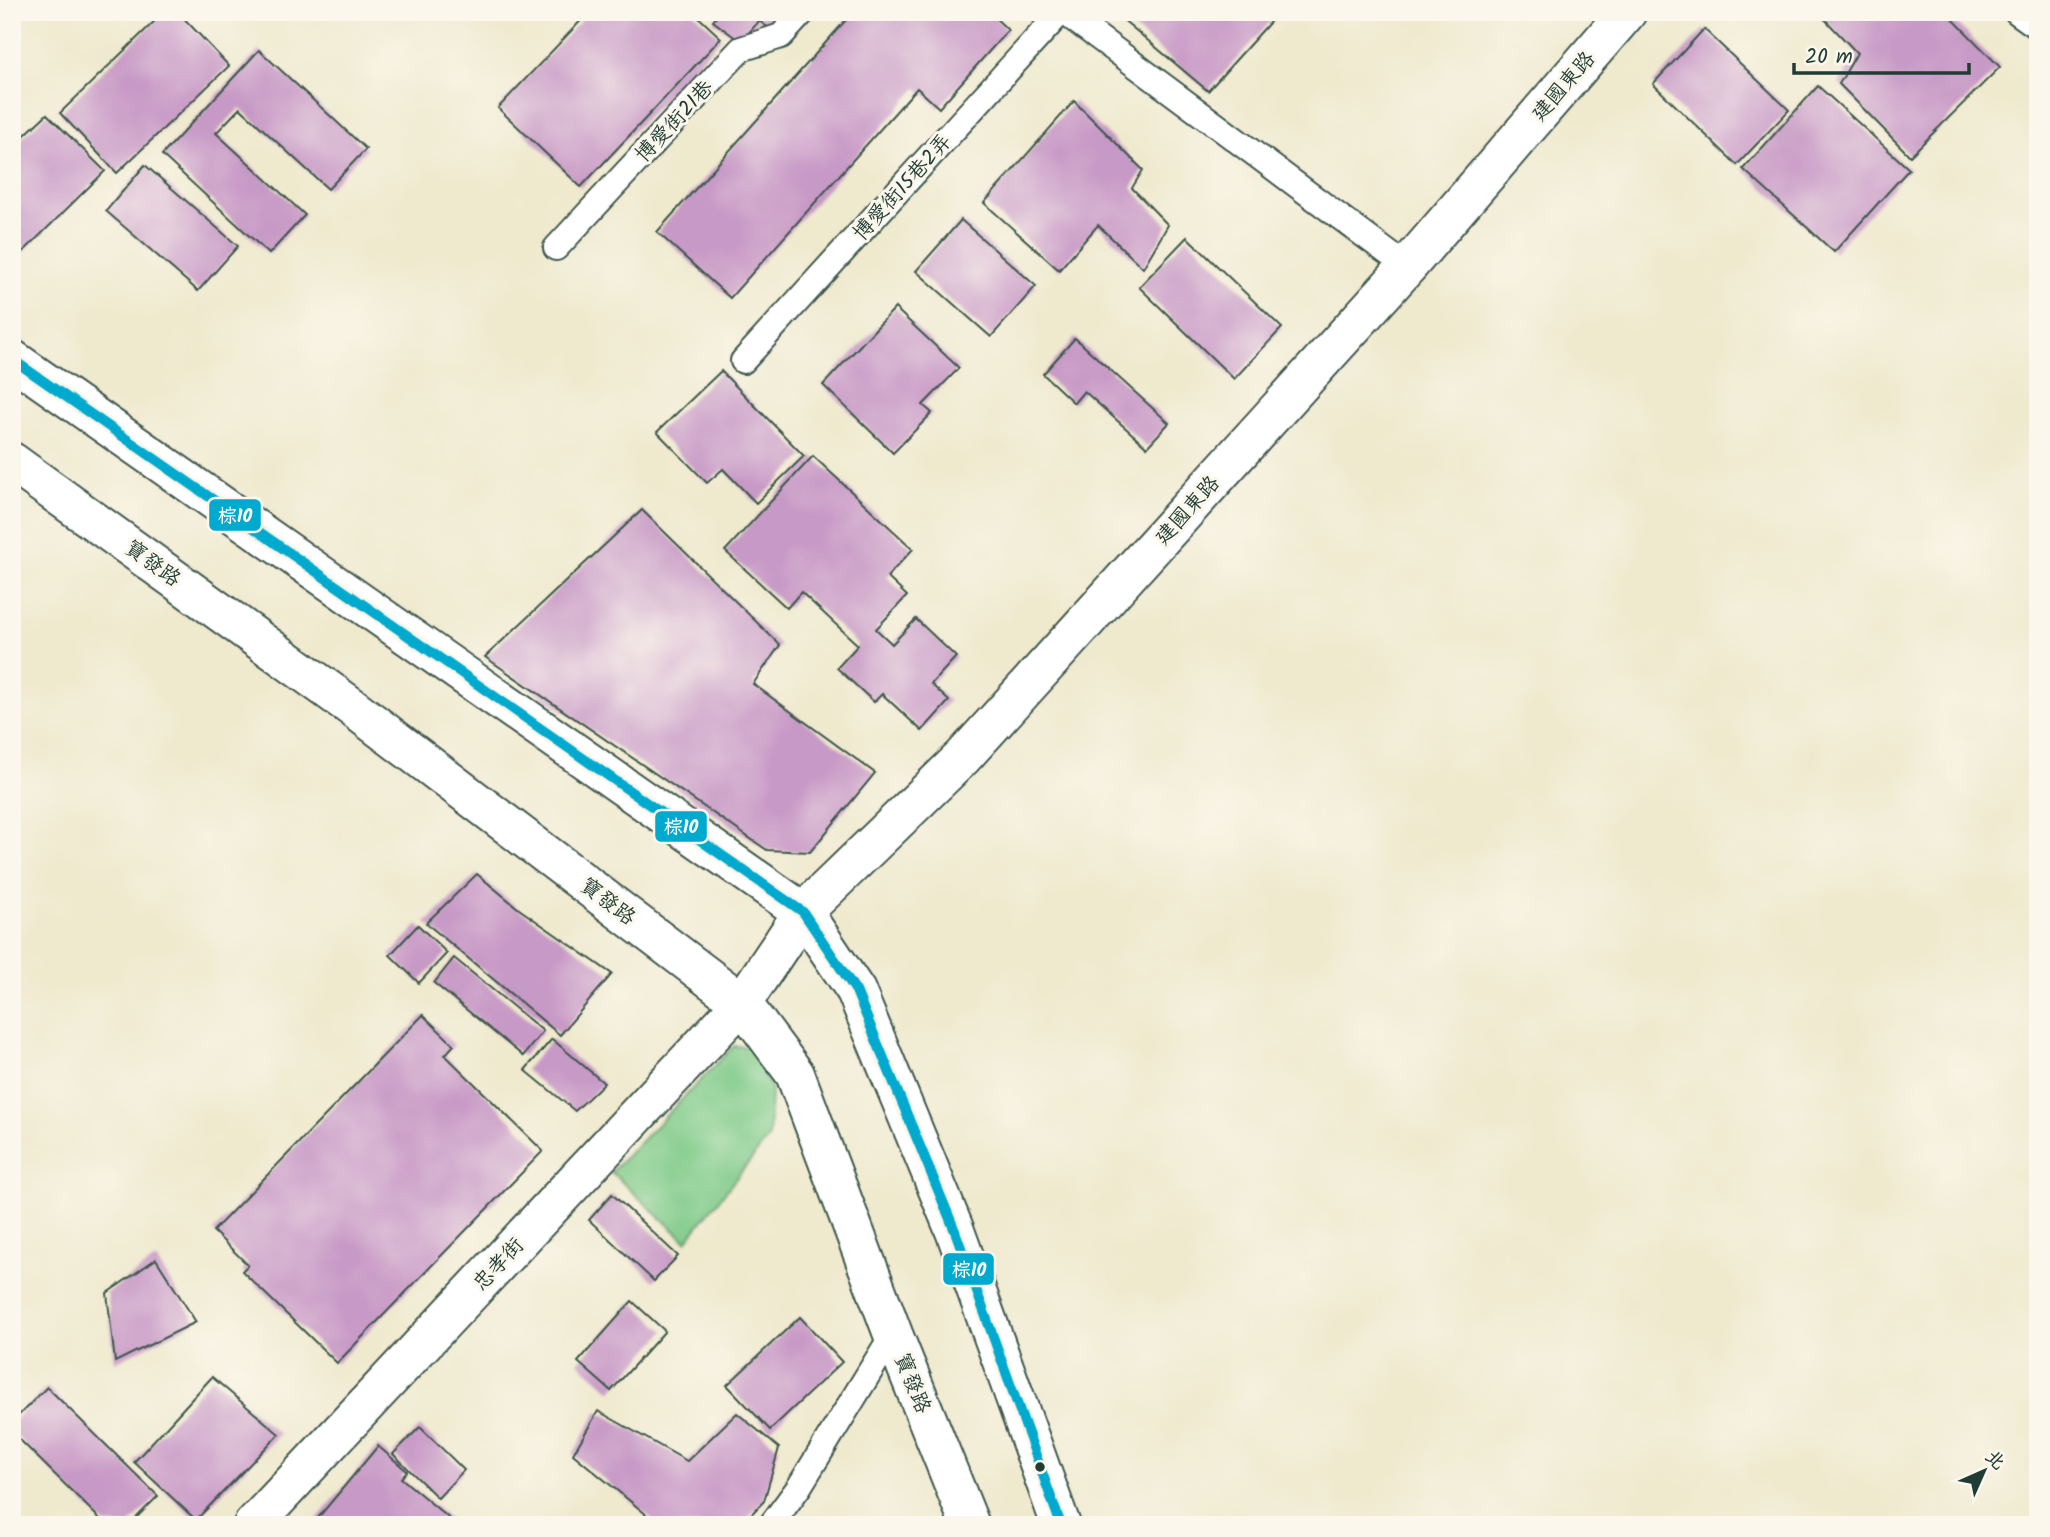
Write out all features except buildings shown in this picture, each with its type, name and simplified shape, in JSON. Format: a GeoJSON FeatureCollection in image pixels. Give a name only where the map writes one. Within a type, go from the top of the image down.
{"type":"FeatureCollection","features":[{"type":"Feature","properties":{"kind":"main road","name":"建國東路"},"geometry":{"type":"LineString","coordinates":[[742,1003],[803,912],[963,757],[1407,267],[1627,12]]}},
{"type":"Feature","properties":{"kind":"main road"},"geometry":{"type":"LineString","coordinates":[[12,359],[803,912],[856,991],[955,1231],[1062,1525]]}},
{"type":"Feature","properties":{"kind":"main road","name":"寶發路"},"geometry":{"type":"LineString","coordinates":[[12,462],[352,707],[742,1003],[795,1074],[893,1334],[970,1525]]}},
{"type":"Feature","properties":{"kind":"main road","name":"忠孝街"},"geometry":{"type":"LineString","coordinates":[[253,1525],[742,1003]]}},
{"type":"Feature","properties":{"kind":"lane","name":"博愛街21巷"},"geometry":{"type":"LineString","coordinates":[[556,248],[741,49],[781,36],[803,12]]}},
{"type":"Feature","properties":{"kind":"lane"},"geometry":{"type":"LineString","coordinates":[[1062,12],[1407,267]]}},
{"type":"Feature","properties":{"kind":"lane","name":"博愛街15巷2弄"},"geometry":{"type":"LineString","coordinates":[[743,361],[1062,12]]}},
{"type":"Feature","properties":{"kind":"lane"},"geometry":{"type":"LineString","coordinates":[[2017,12],[2038,26]]}},
{"type":"Feature","properties":{"kind":"lane"},"geometry":{"type":"LineString","coordinates":[[771,1525],[799,1487],[893,1334]]}},
{"type":"Feature","properties":{"kind":"green space"},"geometry":{"type":"Polygon","coordinates":[[[734,1046],[751,1047],[771,1088],[769,1137],[686,1241],[611,1172],[734,1046]]]}},
{"type":"Feature","properties":{"kind":"transit line","name":"棕10"},"geometry":{"type":"LineString","coordinates":[[12,359],[803,912],[856,991],[955,1231],[1061,1525]]}}]}
